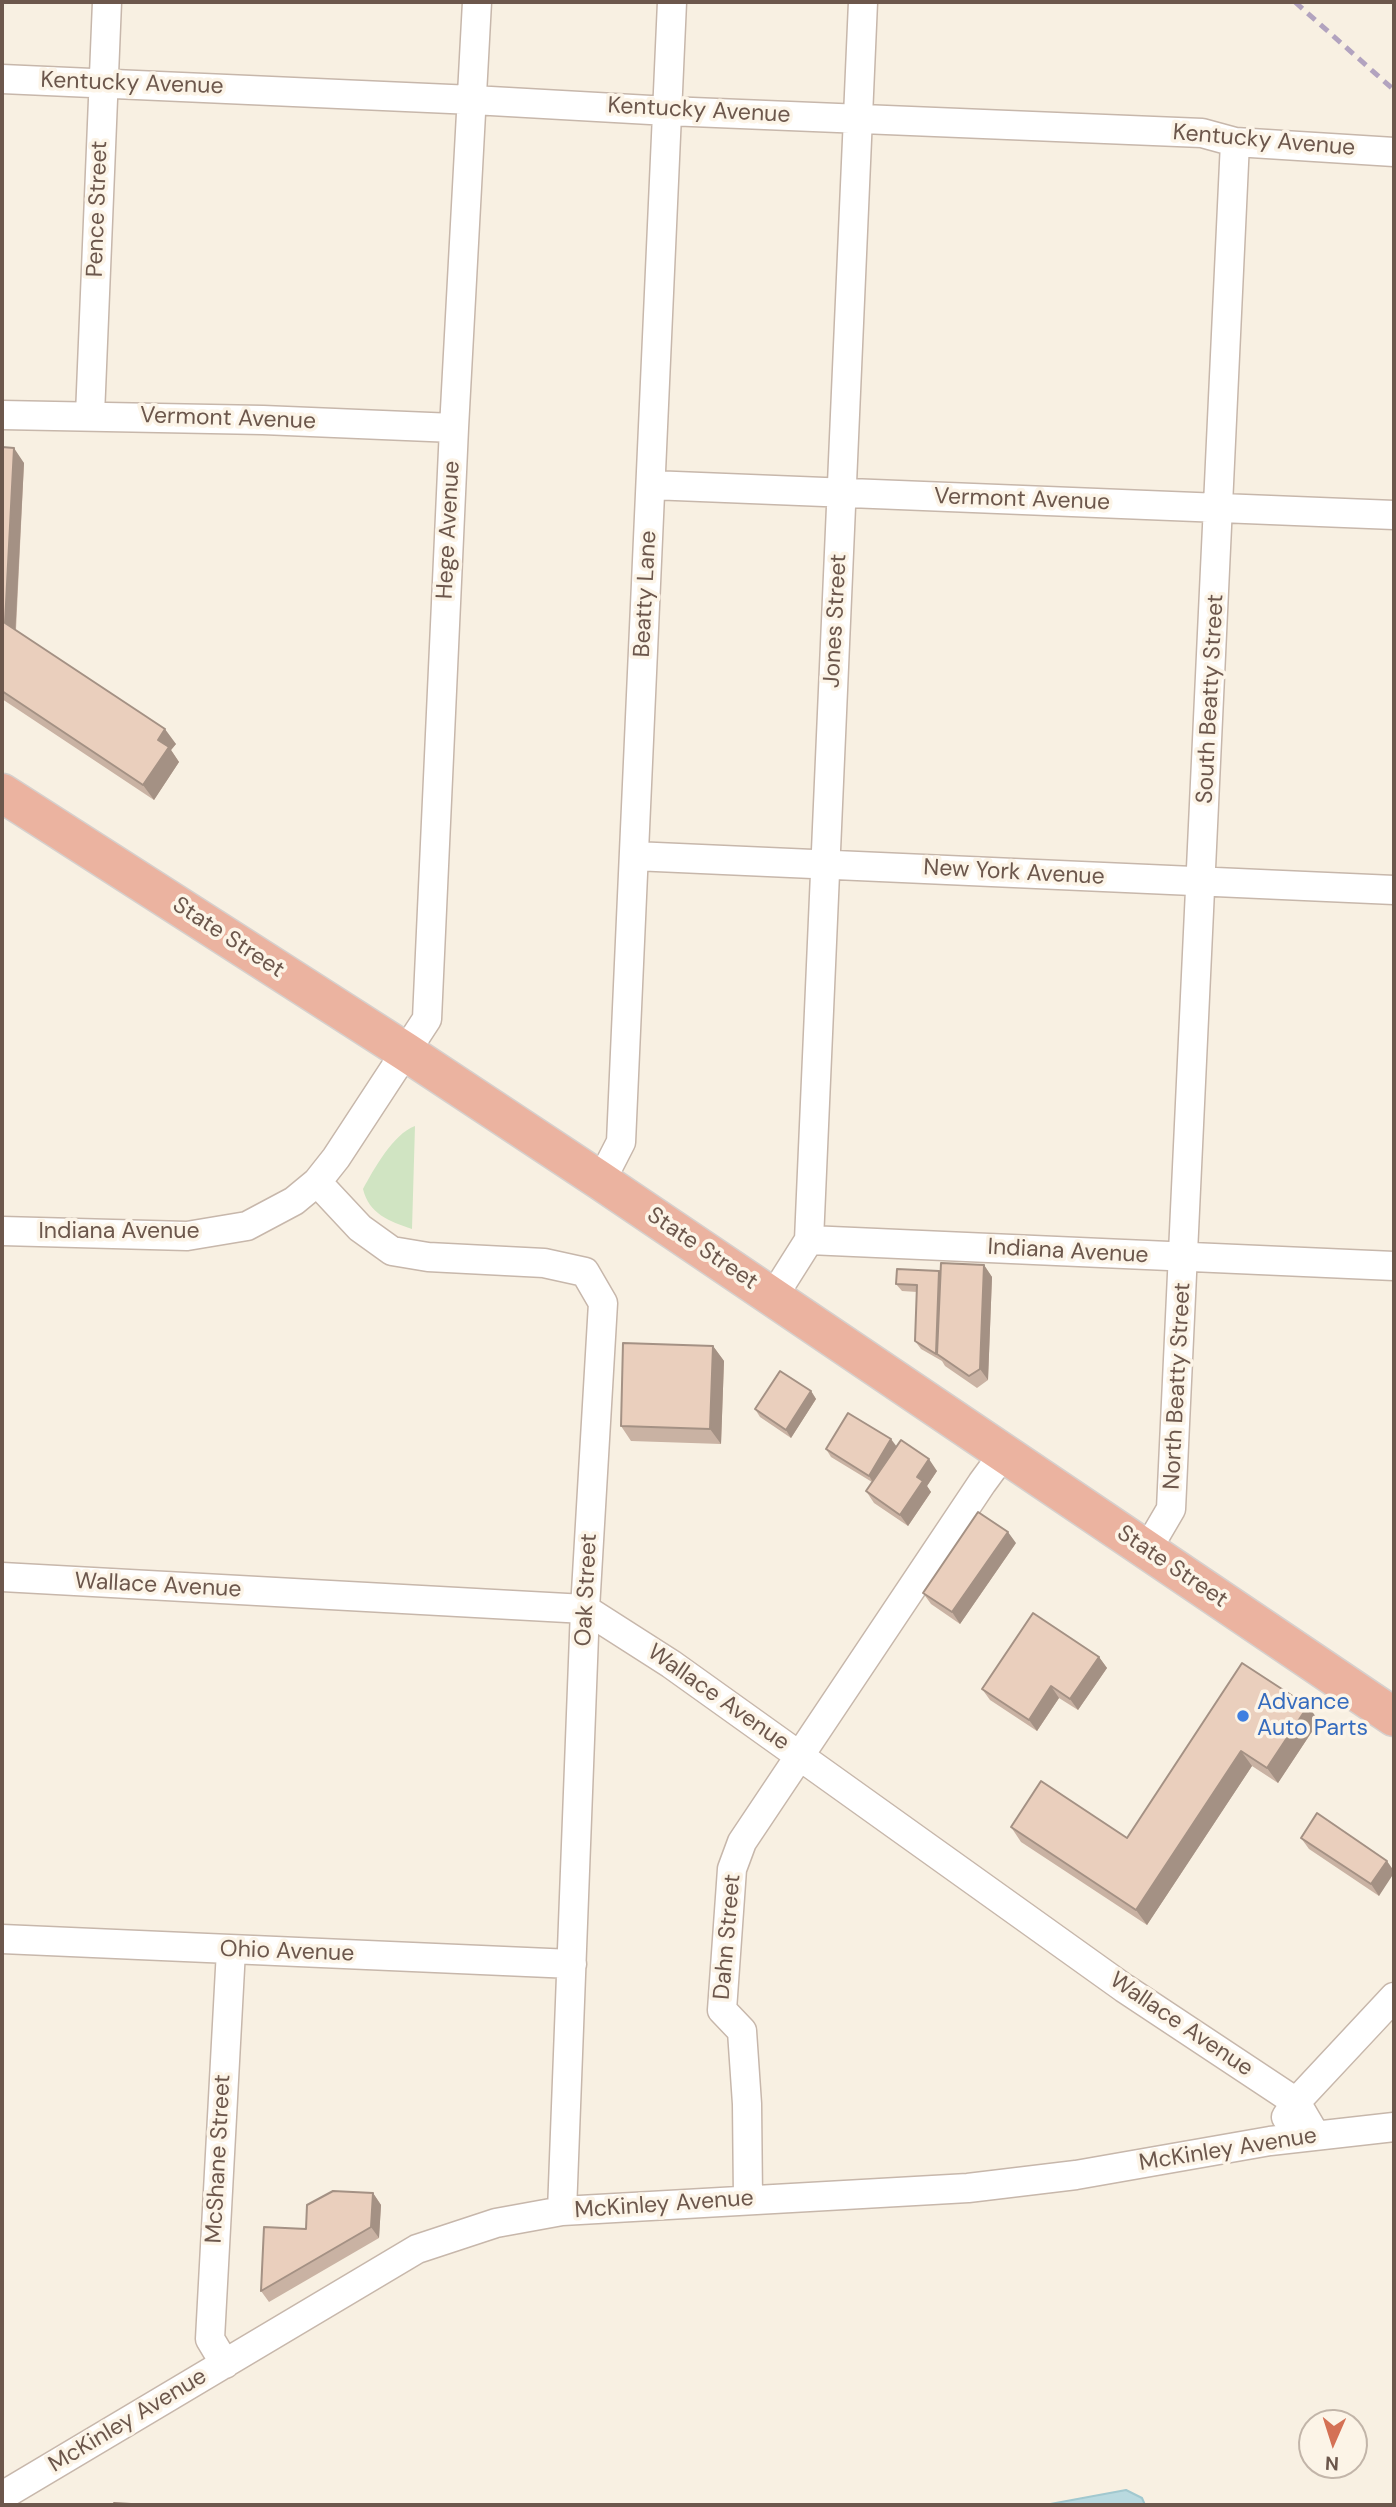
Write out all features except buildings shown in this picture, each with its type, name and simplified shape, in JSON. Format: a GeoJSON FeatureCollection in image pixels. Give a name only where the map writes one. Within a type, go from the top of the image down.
{"type":"FeatureCollection","features":[{"type":"Feature","properties":{"kind":"highway","name":"State Street"},"geometry":{"type":"LineString","coordinates":[[2,793],[601,1181],[1394,1717]]}},
{"type":"Feature","properties":{"kind":"street","name":"Pence Street"},"geometry":{"type":"LineString","coordinates":[[90,415],[107,2]]}},
{"type":"Feature","properties":{"kind":"street","name":"Hege Avenue"},"geometry":{"type":"LineString","coordinates":[[405,1052],[427,1019],[477,2]]}},
{"type":"Feature","properties":{"kind":"street","name":"Beatty Lane"},"geometry":{"type":"LineString","coordinates":[[601,1181],[621,1142],[672,2]]}},
{"type":"Feature","properties":{"kind":"street","name":"Jones Street"},"geometry":{"type":"LineString","coordinates":[[809,1240],[863,2]]}},
{"type":"Feature","properties":{"kind":"street","name":"Kentucky Avenue"},"geometry":{"type":"LineString","coordinates":[[2,79],[1202,133],[1235,142],[1394,152]]}},
{"type":"Feature","properties":{"kind":"street","name":"South Beatty Street"},"geometry":{"type":"LineString","coordinates":[[1184,1257],[1235,142]]}},
{"type":"Feature","properties":{"kind":"street","name":"Vermont Avenue"},"geometry":{"type":"LineString","coordinates":[[2,415],[90,415],[454,428]]}},
{"type":"Feature","properties":{"kind":"street","name":"Vermont Avenue"},"geometry":{"type":"LineString","coordinates":[[651,485],[1394,514]]}},
{"type":"Feature","properties":{"kind":"street","name":"New York Avenue"},"geometry":{"type":"LineString","coordinates":[[634,856],[1394,890]]}},
{"type":"Feature","properties":{"kind":"street","name":"Indiana Avenue"},"geometry":{"type":"LineString","coordinates":[[2,1231],[187,1236],[247,1226],[294,1200],[317,1182],[336,1158],[405,1052]]}},
{"type":"Feature","properties":{"kind":"street","name":"Oak Street"},"geometry":{"type":"LineString","coordinates":[[317,1182],[360,1228],[392,1251],[428,1257],[544,1263],[585,1272],[603,1303],[585,1609],[562,2211]]}},
{"type":"Feature","properties":{"kind":"street","name":"Indiana Avenue"},"geometry":{"type":"LineString","coordinates":[[809,1240],[1394,1266]]}},
{"type":"Feature","properties":{"kind":"street"},"geometry":{"type":"LineString","coordinates":[[773,1297],[809,1240]]}},
{"type":"Feature","properties":{"kind":"street","name":"North Beatty Street"},"geometry":{"type":"LineString","coordinates":[[1147,1550],[1171,1509],[1184,1257]]}},
{"type":"Feature","properties":{"kind":"street","name":"Dahn Street"},"geometry":{"type":"LineString","coordinates":[[748,2199],[747,2104],[742,2031],[722,2010],[732,1869],[742,1842],[1004,1453]]}},
{"type":"Feature","properties":{"kind":"street","name":"Wallace Avenue"},"geometry":{"type":"LineString","coordinates":[[2,1577],[585,1609],[671,1664],[1125,1988],[1296,2102],[1316,2136]]}},
{"type":"Feature","properties":{"kind":"street","name":"Ohio Avenue"},"geometry":{"type":"LineString","coordinates":[[2,1939],[572,1964]]}},
{"type":"Feature","properties":{"kind":"street","name":"McShane Street"},"geometry":{"type":"LineString","coordinates":[[225,2364],[210,2339],[231,1950]]}},
{"type":"Feature","properties":{"kind":"street"},"geometry":{"type":"LineString","coordinates":[[1270,2141],[1296,2102],[1394,1997]]}},
{"type":"Feature","properties":{"kind":"street","name":"McKinley Avenue"},"geometry":{"type":"LineString","coordinates":[[7,2498],[418,2249],[496,2223],[562,2211],[968,2188],[1076,2175],[1270,2141],[1394,2127]]}},
{"type":"Feature","properties":{"kind":"green space"},"geometry":{"type":"Polygon","coordinates":[[[415,1126],[412,1229],[375,1211],[363,1189],[392,1144],[415,1126]]]}},
{"type":"Feature","properties":{"kind":"water"},"geometry":{"type":"Polygon","coordinates":[[[1126,2490],[1142,2498],[1145,2505],[1045,2505],[1126,2490]]]}},
{"type":"Feature","properties":{"kind":"railway"},"geometry":{"type":"LineString","coordinates":[[1295,2],[1394,90]]}},
{"type":"Feature","properties":{"kind":"place","name":"Advance Auto Parts"},"geometry":{"type":"Point","coordinates":[1243,1716]}}]}
